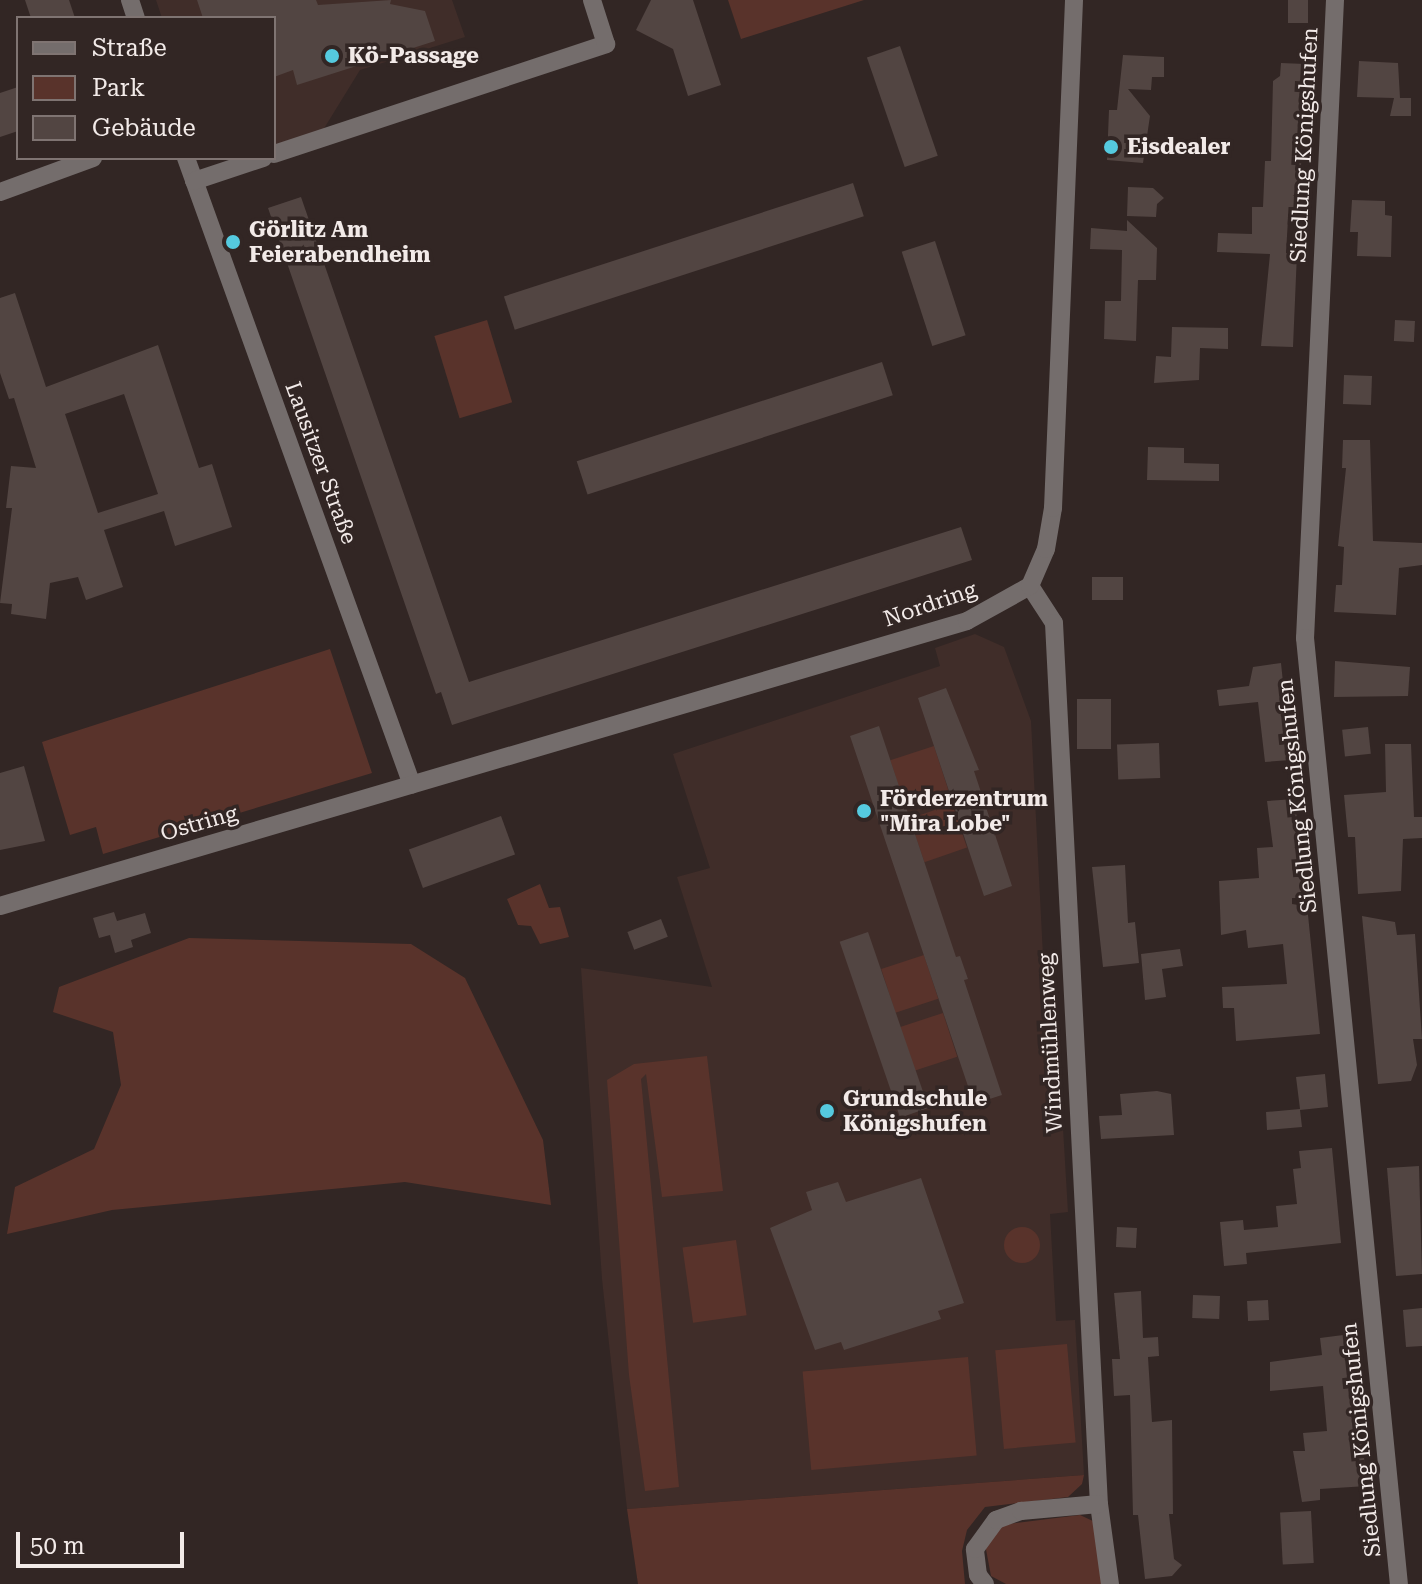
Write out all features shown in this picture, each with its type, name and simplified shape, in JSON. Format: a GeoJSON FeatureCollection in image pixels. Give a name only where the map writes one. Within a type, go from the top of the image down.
{"type":"FeatureCollection","features":[{"type":"Feature","properties":{"kind":"street"},"geometry":{"type":"LineString","coordinates":[[276,153],[606,44],[592,0]]}},
{"type":"Feature","properties":{"kind":"street"},"geometry":{"type":"LineString","coordinates":[[1030,586],[1046,549],[1053,508],[1074,0]]}},
{"type":"Feature","properties":{"kind":"street","name":"Siedlung Königshufen"},"geometry":{"type":"LineString","coordinates":[[1335,0],[1305,638],[1399,1584]]}},
{"type":"Feature","properties":{"kind":"street"},"geometry":{"type":"LineString","coordinates":[[0,192],[88,160]]}},
{"type":"Feature","properties":{"kind":"street","name":"Lausitzer Straße"},"geometry":{"type":"LineString","coordinates":[[187,160],[412,785]]}},
{"type":"Feature","properties":{"kind":"street"},"geometry":{"type":"LineString","coordinates":[[194,181],[257,160]]}},
{"type":"Feature","properties":{"kind":"street","name":"Nordring"},"geometry":{"type":"LineString","coordinates":[[412,785],[967,621],[1030,586]]}},
{"type":"Feature","properties":{"kind":"street","name":"Windmühlenweg"},"geometry":{"type":"LineString","coordinates":[[1030,586],[1054,623],[1099,1504],[1110,1584]]}},
{"type":"Feature","properties":{"kind":"street","name":"Ostring"},"geometry":{"type":"LineString","coordinates":[[0,906],[412,785]]}},
{"type":"Feature","properties":{"kind":"street"},"geometry":{"type":"LineString","coordinates":[[985,1584],[978,1575],[975,1549],[996,1520],[1021,1511],[1099,1504]]}},
{"type":"Feature","properties":{"kind":"shaded area","name":"Kö-Passage"},"geometry":{"type":"Polygon","coordinates":[[[156,0],[452,0],[465,37],[360,70],[320,135],[276,148],[276,16],[161,16],[156,0]]]}},
{"type":"Feature","properties":{"kind":"shaded area","name":"Grundschule Königshufen"},"geometry":{"type":"Polygon","coordinates":[[[975,634],[1004,647],[1031,721],[1044,975],[1056,1010],[1068,1212],[1050,1214],[1056,1321],[1075,1320],[1084,1475],[627,1509],[602,1279],[581,968],[712,987],[677,877],[710,868],[673,754],[940,666],[935,648],[975,634]]]}},
{"type":"Feature","properties":{"kind":"green space"},"geometry":{"type":"Polygon","coordinates":[[[728,0],[864,0],[741,39],[728,0]]]}},
{"type":"Feature","properties":{"kind":"green space"},"geometry":{"type":"Polygon","coordinates":[[[487,320],[512,402],[460,418],[434,336],[487,320]]]}},
{"type":"Feature","properties":{"kind":"green space"},"geometry":{"type":"Polygon","coordinates":[[[330,649],[372,773],[103,854],[96,827],[70,835],[42,742],[330,649]]]}},
{"type":"Feature","properties":{"kind":"green space"},"geometry":{"type":"Polygon","coordinates":[[[934,746],[948,790],[904,804],[890,760],[934,746]]]}},
{"type":"Feature","properties":{"kind":"green space"},"geometry":{"type":"Polygon","coordinates":[[[952,804],[967,847],[924,862],[909,819],[952,804]]]}},
{"type":"Feature","properties":{"kind":"green space"},"geometry":{"type":"Polygon","coordinates":[[[540,884],[549,908],[560,907],[569,937],[540,944],[531,926],[518,925],[507,899],[540,884]]]}},
{"type":"Feature","properties":{"kind":"green space"},"geometry":{"type":"Polygon","coordinates":[[[189,938],[411,944],[465,978],[543,1140],[551,1205],[405,1182],[112,1210],[7,1234],[15,1187],[94,1149],[121,1085],[113,1032],[53,1012],[59,987],[189,938]]]}},
{"type":"Feature","properties":{"kind":"green space"},"geometry":{"type":"Polygon","coordinates":[[[924,955],[938,999],[895,1013],[881,969],[924,955]]]}},
{"type":"Feature","properties":{"kind":"green space"},"geometry":{"type":"Polygon","coordinates":[[[943,1013],[957,1057],[914,1071],[900,1027],[943,1013]]]}},
{"type":"Feature","properties":{"kind":"green space"},"geometry":{"type":"Polygon","coordinates":[[[707,1056],[723,1191],[662,1197],[646,1074],[641,1079],[679,1487],[645,1491],[629,1375],[607,1080],[634,1064],[707,1056]]]}},
{"type":"Feature","properties":{"kind":"green space"},"geometry":{"type":"Polygon","coordinates":[[[1022,1227],[1035,1232],[1040,1245],[1035,1258],[1022,1263],[1009,1258],[1004,1245],[1009,1232],[1022,1227]]]}},
{"type":"Feature","properties":{"kind":"green space"},"geometry":{"type":"Polygon","coordinates":[[[736,1240],[747,1315],[693,1323],[683,1248],[736,1240]]]}},
{"type":"Feature","properties":{"kind":"green space"},"geometry":{"type":"Polygon","coordinates":[[[1067,1344],[1076,1443],[1004,1449],[995,1350],[1067,1344]]]}},
{"type":"Feature","properties":{"kind":"green space"},"geometry":{"type":"Polygon","coordinates":[[[968,1357],[977,1456],[811,1470],[803,1371],[968,1357]]]}},
{"type":"Feature","properties":{"kind":"green space"},"geometry":{"type":"Polygon","coordinates":[[[1084,1475],[1082,1484],[1068,1497],[985,1507],[967,1530],[962,1551],[965,1584],[638,1584],[627,1509],[1084,1475]]]}},
{"type":"Feature","properties":{"kind":"green space"},"geometry":{"type":"Polygon","coordinates":[[[1080,1515],[1095,1522],[1103,1584],[1006,1584],[991,1576],[985,1544],[1001,1525],[1080,1515]]]}},
{"type":"Feature","properties":{"kind":"building"},"geometry":{"type":"Polygon","coordinates":[[[25,0],[69,0],[74,16],[30,16],[25,0]]]}},
{"type":"Feature","properties":{"kind":"building","name":"Kö-Passage"},"geometry":{"type":"Polygon","coordinates":[[[197,0],[316,0],[318,5],[391,0],[390,4],[425,11],[435,41],[297,85],[293,70],[276,76],[276,16],[202,16],[197,0]]]}},
{"type":"Feature","properties":{"kind":"building"},"geometry":{"type":"Polygon","coordinates":[[[651,0],[693,0],[721,85],[688,96],[673,49],[636,30],[651,0]]]}},
{"type":"Feature","properties":{"kind":"building"},"geometry":{"type":"Polygon","coordinates":[[[1288,0],[1308,0],[1308,23],[1288,23],[1288,0]]]}},
{"type":"Feature","properties":{"kind":"building"},"geometry":{"type":"Polygon","coordinates":[[[900,46],[938,156],[905,167],[867,57],[900,46]]]}},
{"type":"Feature","properties":{"kind":"building"},"geometry":{"type":"Polygon","coordinates":[[[1123,55],[1164,57],[1164,77],[1152,77],[1151,90],[1128,89],[1150,116],[1143,163],[1107,160],[1109,110],[1117,110],[1123,55]]]}},
{"type":"Feature","properties":{"kind":"building"},"geometry":{"type":"Polygon","coordinates":[[[1359,61],[1398,63],[1400,98],[1411,98],[1411,116],[1390,116],[1394,98],[1357,97],[1359,61]]]}},
{"type":"Feature","properties":{"kind":"building"},"geometry":{"type":"Polygon","coordinates":[[[1281,63],[1305,64],[1299,219],[1288,219],[1286,253],[1297,253],[1293,347],[1261,346],[1270,254],[1217,252],[1218,233],[1252,234],[1252,207],[1263,207],[1265,161],[1271,161],[1273,81],[1280,76],[1281,63]]]}},
{"type":"Feature","properties":{"kind":"building"},"geometry":{"type":"Polygon","coordinates":[[[16,88],[16,132],[0,137],[0,93],[16,88]]]}},
{"type":"Feature","properties":{"kind":"building"},"geometry":{"type":"Polygon","coordinates":[[[853,183],[864,216],[515,330],[504,296],[853,183]]]}},
{"type":"Feature","properties":{"kind":"building"},"geometry":{"type":"Polygon","coordinates":[[[1128,187],[1153,188],[1164,198],[1157,204],[1156,217],[1127,216],[1128,187]]]}},
{"type":"Feature","properties":{"kind":"building"},"geometry":{"type":"Polygon","coordinates":[[[301,197],[469,682],[961,527],[972,560],[452,725],[441,692],[436,694],[268,208],[301,197]]]}},
{"type":"Feature","properties":{"kind":"building"},"geometry":{"type":"Polygon","coordinates":[[[1352,200],[1385,201],[1385,215],[1392,216],[1391,257],[1357,256],[1358,232],[1350,232],[1352,200]]]}},
{"type":"Feature","properties":{"kind":"building"},"geometry":{"type":"Polygon","coordinates":[[[1127,220],[1157,248],[1156,280],[1138,280],[1136,341],[1104,339],[1105,301],[1121,301],[1122,250],[1090,249],[1091,228],[1127,231],[1127,220]]]}},
{"type":"Feature","properties":{"kind":"building"},"geometry":{"type":"Polygon","coordinates":[[[935,241],[966,335],[932,346],[902,252],[935,241]]]}},
{"type":"Feature","properties":{"kind":"building"},"geometry":{"type":"Polygon","coordinates":[[[15,293],[46,387],[158,345],[199,468],[212,464],[232,527],[175,546],[164,511],[104,530],[123,587],[86,600],[78,577],[50,583],[46,619],[11,614],[12,604],[0,603],[12,508],[6,508],[11,466],[36,468],[14,398],[9,399],[0,373],[0,298],[15,293]],[[124,394],[65,414],[98,513],[158,494],[124,394]]]}},
{"type":"Feature","properties":{"kind":"building"},"geometry":{"type":"Polygon","coordinates":[[[1395,320],[1415,321],[1414,342],[1394,341],[1395,320]]]}},
{"type":"Feature","properties":{"kind":"building"},"geometry":{"type":"Polygon","coordinates":[[[1172,327],[1228,328],[1228,349],[1200,348],[1199,380],[1154,383],[1156,356],[1171,357],[1172,327]]]}},
{"type":"Feature","properties":{"kind":"building"},"geometry":{"type":"Polygon","coordinates":[[[882,362],[893,395],[588,494],[577,461],[882,362]]]}},
{"type":"Feature","properties":{"kind":"building"},"geometry":{"type":"Polygon","coordinates":[[[1344,375],[1372,376],[1371,405],[1343,404],[1344,375]]]}},
{"type":"Feature","properties":{"kind":"building"},"geometry":{"type":"Polygon","coordinates":[[[1343,440],[1370,440],[1373,541],[1422,543],[1422,565],[1399,568],[1396,615],[1334,612],[1336,585],[1342,585],[1344,547],[1338,546],[1346,468],[1342,468],[1343,440]]]}},
{"type":"Feature","properties":{"kind":"building"},"geometry":{"type":"Polygon","coordinates":[[[1148,447],[1184,448],[1184,463],[1219,464],[1219,481],[1147,480],[1148,447]]]}},
{"type":"Feature","properties":{"kind":"building"},"geometry":{"type":"Polygon","coordinates":[[[1092,577],[1123,577],[1123,600],[1092,600],[1092,577]]]}},
{"type":"Feature","properties":{"kind":"building"},"geometry":{"type":"Polygon","coordinates":[[[1335,661],[1410,667],[1408,696],[1334,697],[1335,661]]]}},
{"type":"Feature","properties":{"kind":"building"},"geometry":{"type":"Polygon","coordinates":[[[1281,663],[1291,760],[1265,762],[1258,702],[1219,706],[1217,690],[1249,686],[1253,667],[1281,663]]]}},
{"type":"Feature","properties":{"kind":"building"},"geometry":{"type":"Polygon","coordinates":[[[946,688],[979,770],[974,771],[1012,886],[984,896],[918,698],[946,688]]]}},
{"type":"Feature","properties":{"kind":"building"},"geometry":{"type":"Polygon","coordinates":[[[1077,699],[1111,699],[1111,749],[1077,749],[1077,699]]]}},
{"type":"Feature","properties":{"kind":"building"},"geometry":{"type":"Polygon","coordinates":[[[879,726],[956,957],[960,956],[968,979],[964,980],[1002,1095],[974,1104],[850,736],[879,726]]]}},
{"type":"Feature","properties":{"kind":"building"},"geometry":{"type":"Polygon","coordinates":[[[1368,727],[1371,754],[1345,757],[1342,730],[1368,727]]]}},
{"type":"Feature","properties":{"kind":"building"},"geometry":{"type":"Polygon","coordinates":[[[1159,743],[1160,778],[1118,779],[1117,744],[1159,743]]]}},
{"type":"Feature","properties":{"kind":"building"},"geometry":{"type":"Polygon","coordinates":[[[1385,744],[1411,744],[1414,817],[1422,817],[1422,838],[1403,839],[1401,891],[1358,894],[1355,837],[1348,837],[1344,795],[1386,792],[1385,744]]]}},
{"type":"Feature","properties":{"kind":"building"},"geometry":{"type":"Polygon","coordinates":[[[24,766],[45,841],[0,850],[0,773],[24,766]]]}},
{"type":"Feature","properties":{"kind":"building"},"geometry":{"type":"Polygon","coordinates":[[[1295,799],[1304,898],[1292,898],[1292,904],[1305,906],[1308,915],[1320,1034],[1236,1041],[1234,1008],[1223,1008],[1222,987],[1287,984],[1283,944],[1248,948],[1246,930],[1221,935],[1219,881],[1259,878],[1257,848],[1273,847],[1267,801],[1295,799]]]}},
{"type":"Feature","properties":{"kind":"building"},"geometry":{"type":"Polygon","coordinates":[[[501,816],[515,855],[423,888],[409,850],[501,816]]]}},
{"type":"Feature","properties":{"kind":"building"},"geometry":{"type":"Polygon","coordinates":[[[1125,865],[1128,923],[1135,922],[1139,963],[1103,967],[1092,867],[1125,865]]]}},
{"type":"Feature","properties":{"kind":"building"},"geometry":{"type":"Polygon","coordinates":[[[114,912],[117,921],[145,913],[151,933],[131,940],[133,947],[115,953],[110,935],[99,938],[93,918],[114,912]]]}},
{"type":"Feature","properties":{"kind":"building"},"geometry":{"type":"Polygon","coordinates":[[[1362,916],[1395,922],[1397,935],[1415,934],[1422,1039],[1413,1039],[1417,1065],[1411,1081],[1378,1084],[1362,916]]]}},
{"type":"Feature","properties":{"kind":"building"},"geometry":{"type":"Polygon","coordinates":[[[661,919],[668,937],[634,950],[627,932],[661,919]]]}},
{"type":"Feature","properties":{"kind":"building"},"geometry":{"type":"Polygon","coordinates":[[[868,932],[929,1108],[900,1118],[840,942],[868,932]]]}},
{"type":"Feature","properties":{"kind":"building"},"geometry":{"type":"Polygon","coordinates":[[[1180,949],[1183,966],[1162,969],[1166,997],[1145,1000],[1141,954],[1180,949]]]}},
{"type":"Feature","properties":{"kind":"building"},"geometry":{"type":"Polygon","coordinates":[[[1325,1074],[1328,1107],[1300,1110],[1302,1127],[1267,1130],[1266,1112],[1300,1109],[1296,1077],[1325,1074]]]}},
{"type":"Feature","properties":{"kind":"building"},"geometry":{"type":"Polygon","coordinates":[[[1157,1091],[1171,1094],[1174,1135],[1101,1139],[1099,1116],[1122,1115],[1120,1094],[1157,1091]]]}},
{"type":"Feature","properties":{"kind":"building"},"geometry":{"type":"Polygon","coordinates":[[[1332,1148],[1341,1243],[1246,1253],[1247,1264],[1224,1266],[1220,1222],[1243,1220],[1244,1230],[1278,1227],[1276,1206],[1297,1204],[1293,1169],[1301,1168],[1299,1151],[1332,1148]]]}},
{"type":"Feature","properties":{"kind":"building"},"geometry":{"type":"Polygon","coordinates":[[[1419,1166],[1422,1274],[1396,1276],[1387,1168],[1419,1166]]]}},
{"type":"Feature","properties":{"kind":"building"},"geometry":{"type":"Polygon","coordinates":[[[921,1178],[964,1303],[938,1311],[941,1319],[844,1350],[841,1342],[815,1350],[770,1228],[812,1210],[806,1192],[838,1182],[846,1202],[921,1178]]]}},
{"type":"Feature","properties":{"kind":"building"},"geometry":{"type":"Polygon","coordinates":[[[1117,1227],[1137,1228],[1136,1248],[1116,1247],[1117,1227]]]}},
{"type":"Feature","properties":{"kind":"building"},"geometry":{"type":"Polygon","coordinates":[[[1141,1291],[1143,1338],[1158,1337],[1159,1356],[1148,1357],[1152,1422],[1172,1420],[1173,1514],[1169,1514],[1174,1559],[1182,1565],[1172,1576],[1145,1579],[1138,1515],[1133,1515],[1130,1395],[1114,1396],[1112,1359],[1120,1359],[1114,1293],[1141,1291]]]}},
{"type":"Feature","properties":{"kind":"building"},"geometry":{"type":"Polygon","coordinates":[[[1193,1295],[1220,1296],[1219,1319],[1192,1318],[1193,1295]]]}},
{"type":"Feature","properties":{"kind":"building"},"geometry":{"type":"Polygon","coordinates":[[[1268,1300],[1269,1320],[1248,1321],[1247,1301],[1268,1300]]]}},
{"type":"Feature","properties":{"kind":"building"},"geometry":{"type":"Polygon","coordinates":[[[1422,1308],[1422,1346],[1406,1347],[1403,1310],[1422,1308]]]}},
{"type":"Feature","properties":{"kind":"building"},"geometry":{"type":"Polygon","coordinates":[[[1351,1334],[1367,1486],[1320,1489],[1320,1500],[1302,1502],[1293,1451],[1305,1451],[1303,1433],[1327,1431],[1323,1386],[1270,1391],[1270,1362],[1322,1355],[1320,1338],[1351,1334]]]}},
{"type":"Feature","properties":{"kind":"building"},"geometry":{"type":"Polygon","coordinates":[[[1311,1511],[1314,1563],[1283,1565],[1280,1513],[1311,1511]]]}},
{"type":"Feature","properties":{"kind":"place","name":"Kö-Passage"},"geometry":{"type":"Point","coordinates":[332,56]}},
{"type":"Feature","properties":{"kind":"place","name":"Eisdealer"},"geometry":{"type":"Point","coordinates":[1111,147]}},
{"type":"Feature","properties":{"kind":"place","name":"Görlitz Am Feierabendheim"},"geometry":{"type":"Point","coordinates":[233,242]}},
{"type":"Feature","properties":{"kind":"place","name":"Förderzentrum \"Mira Lobe\""},"geometry":{"type":"Point","coordinates":[864,811]}},
{"type":"Feature","properties":{"kind":"place","name":"Grundschule Königshufen"},"geometry":{"type":"Point","coordinates":[827,1111]}}]}
